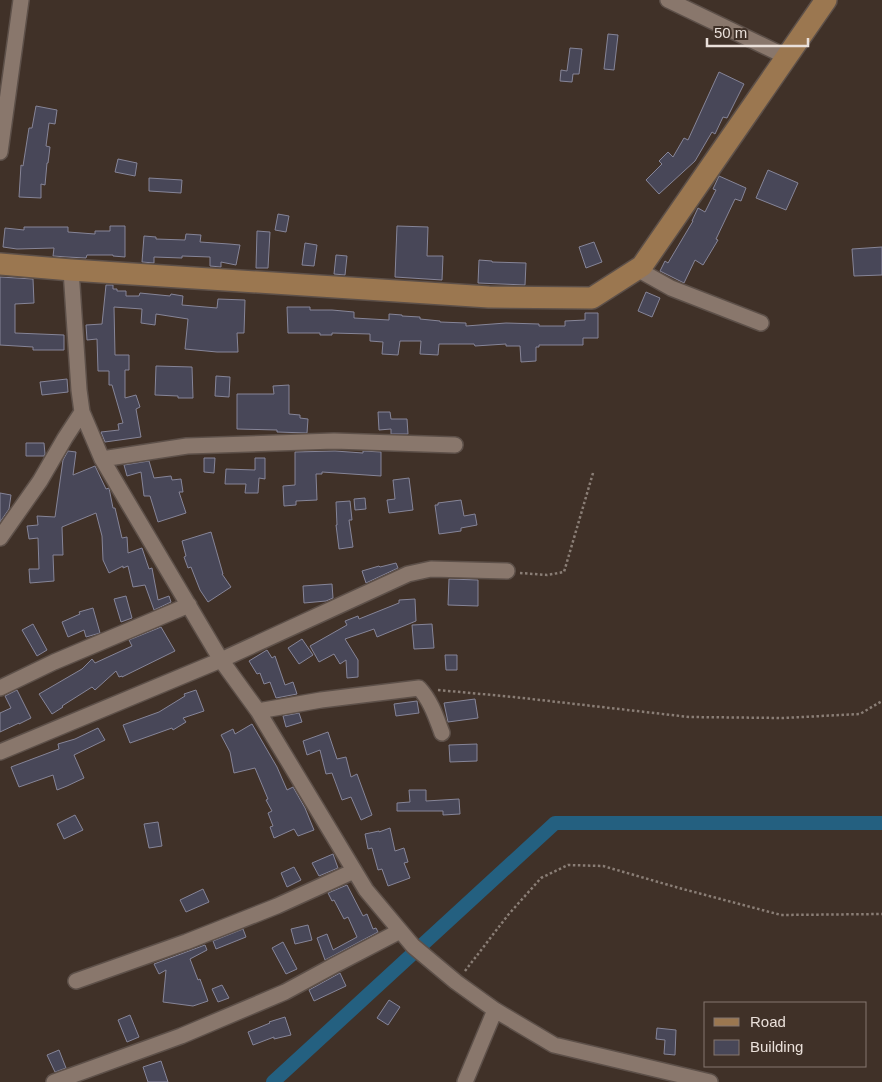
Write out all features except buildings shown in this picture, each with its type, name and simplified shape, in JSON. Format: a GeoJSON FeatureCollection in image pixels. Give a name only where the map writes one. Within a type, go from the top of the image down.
{"type":"FeatureCollection","features":[{"type":"Feature","properties":{"kind":"street"},"geometry":{"type":"LineString","coordinates":[[0,152],[21,0]]}},
{"type":"Feature","properties":{"kind":"street"},"geometry":{"type":"LineString","coordinates":[[668,0],[787,57]]}},
{"type":"Feature","properties":{"kind":"street"},"geometry":{"type":"LineString","coordinates":[[0,264],[489,297],[592,298],[642,266],[826,0]]}},
{"type":"Feature","properties":{"kind":"street"},"geometry":{"type":"LineString","coordinates":[[637,269],[671,288],[761,324]]}},
{"type":"Feature","properties":{"kind":"street"},"geometry":{"type":"LineString","coordinates":[[72,270],[82,412],[102,459],[221,660],[258,711],[366,890],[418,950],[456,982],[495,1010],[554,1045],[710,1082]]}},
{"type":"Feature","properties":{"kind":"street"},"geometry":{"type":"LineString","coordinates":[[0,538],[40,481],[82,412]]}},
{"type":"Feature","properties":{"kind":"street"},"geometry":{"type":"LineString","coordinates":[[102,459],[188,446],[334,441],[455,445]]}},
{"type":"Feature","properties":{"kind":"street"},"geometry":{"type":"LineString","coordinates":[[0,752],[221,660],[408,574],[431,569],[507,572]]}},
{"type":"Feature","properties":{"kind":"street"},"geometry":{"type":"LineString","coordinates":[[0,688],[54,662],[189,605]]}},
{"type":"Feature","properties":{"kind":"street"},"geometry":{"type":"LineString","coordinates":[[258,711],[321,700],[420,688],[426,695],[442,733]]}},
{"type":"Feature","properties":{"kind":"street"},"geometry":{"type":"LineString","coordinates":[[76,981],[186,942],[277,906],[354,871]]}},
{"type":"Feature","properties":{"kind":"street"},"geometry":{"type":"LineString","coordinates":[[54,1082],[181,1036],[285,992],[400,931]]}},
{"type":"Feature","properties":{"kind":"street"},"geometry":{"type":"LineString","coordinates":[[466,1082],[495,1010]]}},
{"type":"Feature","properties":{"kind":"path"},"geometry":{"type":"LineString","coordinates":[[507,572],[547,575],[564,572],[593,472]]}},
{"type":"Feature","properties":{"kind":"path"},"geometry":{"type":"LineString","coordinates":[[420,688],[689,717],[783,718],[860,714],[882,701]]}},
{"type":"Feature","properties":{"kind":"path"},"geometry":{"type":"LineString","coordinates":[[456,982],[508,915],[541,878],[568,865],[603,866],[781,915],[882,914]]}},
{"type":"Feature","properties":{"kind":"waterway"},"geometry":{"type":"LineString","coordinates":[[273,1082],[555,823],[882,823]]}}]}
